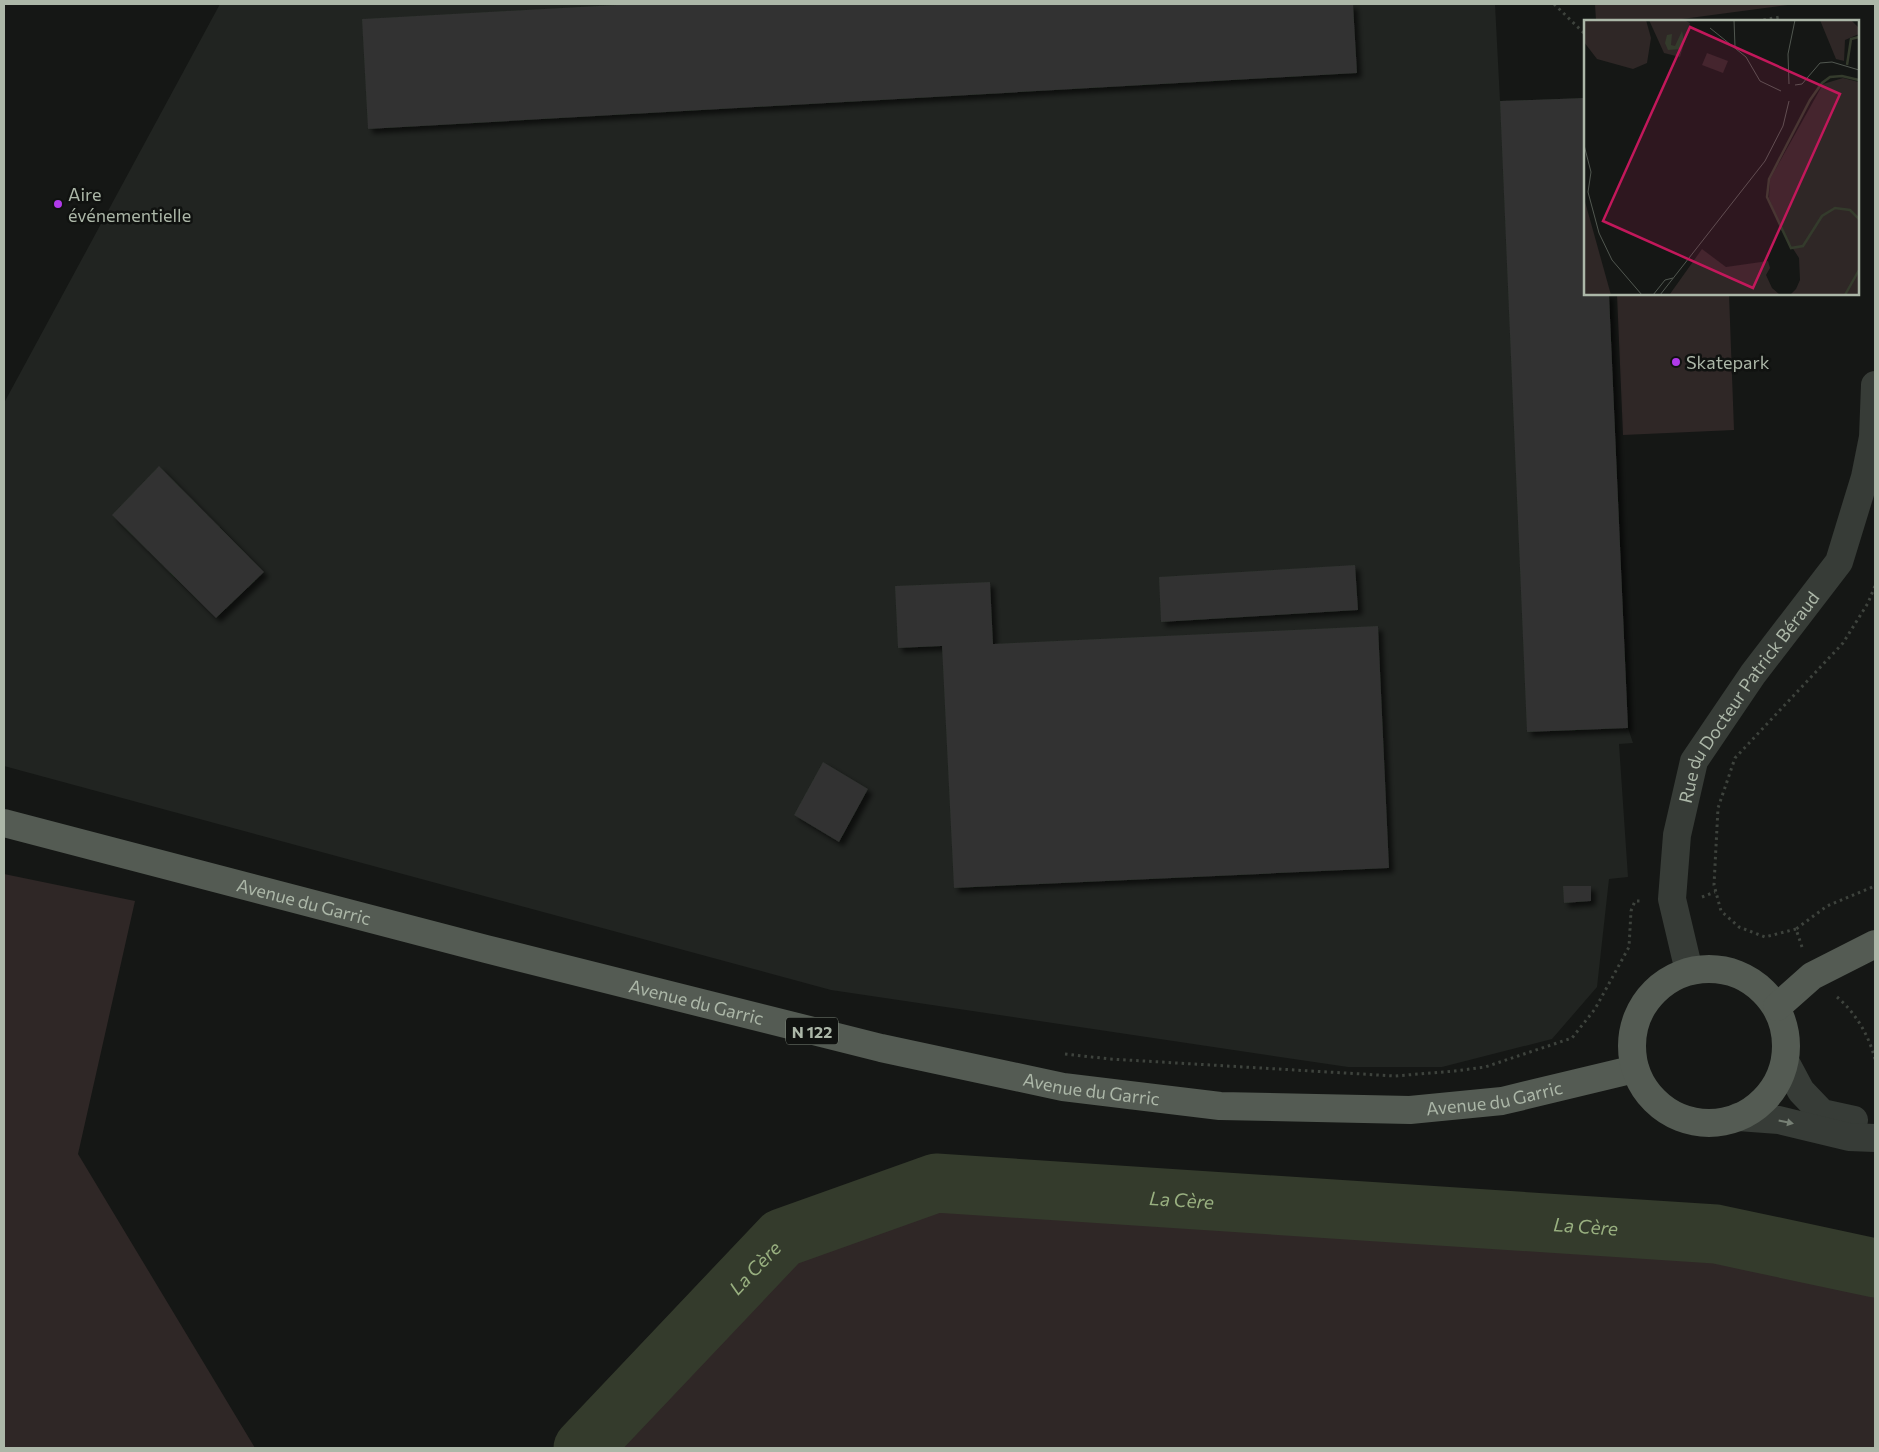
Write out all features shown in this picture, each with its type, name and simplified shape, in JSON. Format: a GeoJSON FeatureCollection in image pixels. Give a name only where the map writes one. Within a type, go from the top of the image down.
{"type":"FeatureCollection","features":[{"type":"Feature","properties":{"kind":"main road","name":"Avenue du Garric"},"geometry":{"type":"LineString","coordinates":[[4,823],[486,949],[871,1046],[1064,1087],[1220,1106],[1410,1110],[1502,1101],[1635,1069]]}},
{"type":"Feature","properties":{"kind":"main road"},"geometry":{"type":"LineString","coordinates":[[1777,1007],[1812,976],[1875,944]]}},
{"type":"Feature","properties":{"kind":"main road"},"geometry":{"type":"LineString","coordinates":[[1714,968],[1739,974],[1761,987],[1777,1007],[1785,1028],[1787,1051],[1785,1061],[1782,1073],[1771,1093],[1755,1109],[1733,1120],[1709,1123],[1685,1119],[1664,1108],[1646,1091],[1635,1069],[1632,1044],[1636,1020],[1648,998],[1666,981],[1689,971],[1714,968]]}},
{"type":"Feature","properties":{"kind":"street","name":"Rue du Docteur Patrick Béraud"},"geometry":{"type":"LineString","coordinates":[[1689,971],[1672,899],[1677,835],[1694,761],[1753,674],[1839,562],[1865,477],[1874,436],[1875,385]]}},
{"type":"Feature","properties":{"kind":"street"},"geometry":{"type":"LineString","coordinates":[[1785,1061],[1801,1090],[1822,1113],[1844,1119],[1875,1121]]}},
{"type":"Feature","properties":{"kind":"street"},"geometry":{"type":"LineString","coordinates":[[1738,1117],[1779,1120],[1849,1137],[1875,1138]]}},
{"type":"Feature","properties":{"kind":"path"},"geometry":{"type":"LineString","coordinates":[[1554,4],[1584,33]]}},
{"type":"Feature","properties":{"kind":"path"},"geometry":{"type":"LineString","coordinates":[[1763,20],[1780,17],[1781,20]]}},
{"type":"Feature","properties":{"kind":"path"},"geometry":{"type":"LineString","coordinates":[[1875,586],[1868,603],[1843,643],[1735,758],[1718,808],[1714,885],[1721,911],[1738,927],[1765,937],[1796,929],[1827,906],[1875,886]]}},
{"type":"Feature","properties":{"kind":"path"},"geometry":{"type":"LineString","coordinates":[[1063,1054],[1110,1059],[1395,1076],[1485,1067],[1572,1038],[1595,1009],[1629,947],[1631,911],[1635,901],[1705,896],[1716,892]]}},
{"type":"Feature","properties":{"kind":"path"},"geometry":{"type":"LineString","coordinates":[[1796,929],[1812,976],[1844,1003],[1854,1016],[1871,1044],[1875,1059]]}},
{"type":"Feature","properties":{"kind":"shaded area"},"geometry":{"type":"Polygon","coordinates":[[[220,4],[1495,4],[1500,101],[1584,98],[1584,295],[1609,295],[1628,728],[1633,743],[1619,744],[1628,877],[1609,879],[1597,987],[1552,1039],[1442,1067],[1348,1067],[831,990],[4,766],[4,403],[220,4]]]}},
{"type":"Feature","properties":{"kind":"shaded area"},"geometry":{"type":"Polygon","coordinates":[[[1595,4],[1796,4],[1675,20],[1596,20],[1595,4]]]}},
{"type":"Feature","properties":{"kind":"shaded area","name":"Skatepark"},"geometry":{"type":"Polygon","coordinates":[[[1617,295],[1729,295],[1734,430],[1623,435],[1617,295]]]}},
{"type":"Feature","properties":{"kind":"shaded area"},"geometry":{"type":"Polygon","coordinates":[[[4,874],[135,901],[78,1154],[255,1448],[4,1448],[4,874]]]}},
{"type":"Feature","properties":{"kind":"shaded area"},"geometry":{"type":"Polygon","coordinates":[[[939,1190],[1399,1222],[1677,1245],[1875,1276],[1875,1448],[592,1448],[787,1252],[939,1190]]]}},
{"type":"Feature","properties":{"kind":"building"},"geometry":{"type":"Polygon","coordinates":[[[634,4],[1353,4],[1357,73],[368,129],[362,19],[634,4]]]}},
{"type":"Feature","properties":{"kind":"building"},"geometry":{"type":"Polygon","coordinates":[[[1584,98],[1584,295],[1609,295],[1628,728],[1527,732],[1500,101],[1584,98]]]}},
{"type":"Feature","properties":{"kind":"building"},"geometry":{"type":"Polygon","coordinates":[[[159,466],[264,572],[216,618],[112,515],[159,466]]]}},
{"type":"Feature","properties":{"kind":"building"},"geometry":{"type":"Polygon","coordinates":[[[1355,565],[1358,610],[1161,622],[1159,577],[1355,565]]]}},
{"type":"Feature","properties":{"kind":"building"},"geometry":{"type":"Polygon","coordinates":[[[990,582],[993,644],[1378,626],[1389,868],[954,888],[942,646],[898,648],[895,586],[990,582]]]}},
{"type":"Feature","properties":{"kind":"building"},"geometry":{"type":"Polygon","coordinates":[[[823,762],[868,789],[839,842],[794,815],[823,762]]]}},
{"type":"Feature","properties":{"kind":"building"},"geometry":{"type":"Polygon","coordinates":[[[1563,886],[1591,886],[1591,901],[1564,903],[1563,886]]]}},
{"type":"Feature","properties":{"kind":"waterway","name":"La Cère"},"geometry":{"type":"LineString","coordinates":[[583,1448],[782,1238],[936,1183],[1716,1234],[1875,1268]]}},
{"type":"Feature","properties":{"kind":"place","name":"Aire événementielle"},"geometry":{"type":"Point","coordinates":[58,204]}},
{"type":"Feature","properties":{"kind":"place","name":"Skatepark"},"geometry":{"type":"Point","coordinates":[1676,362]}}]}
